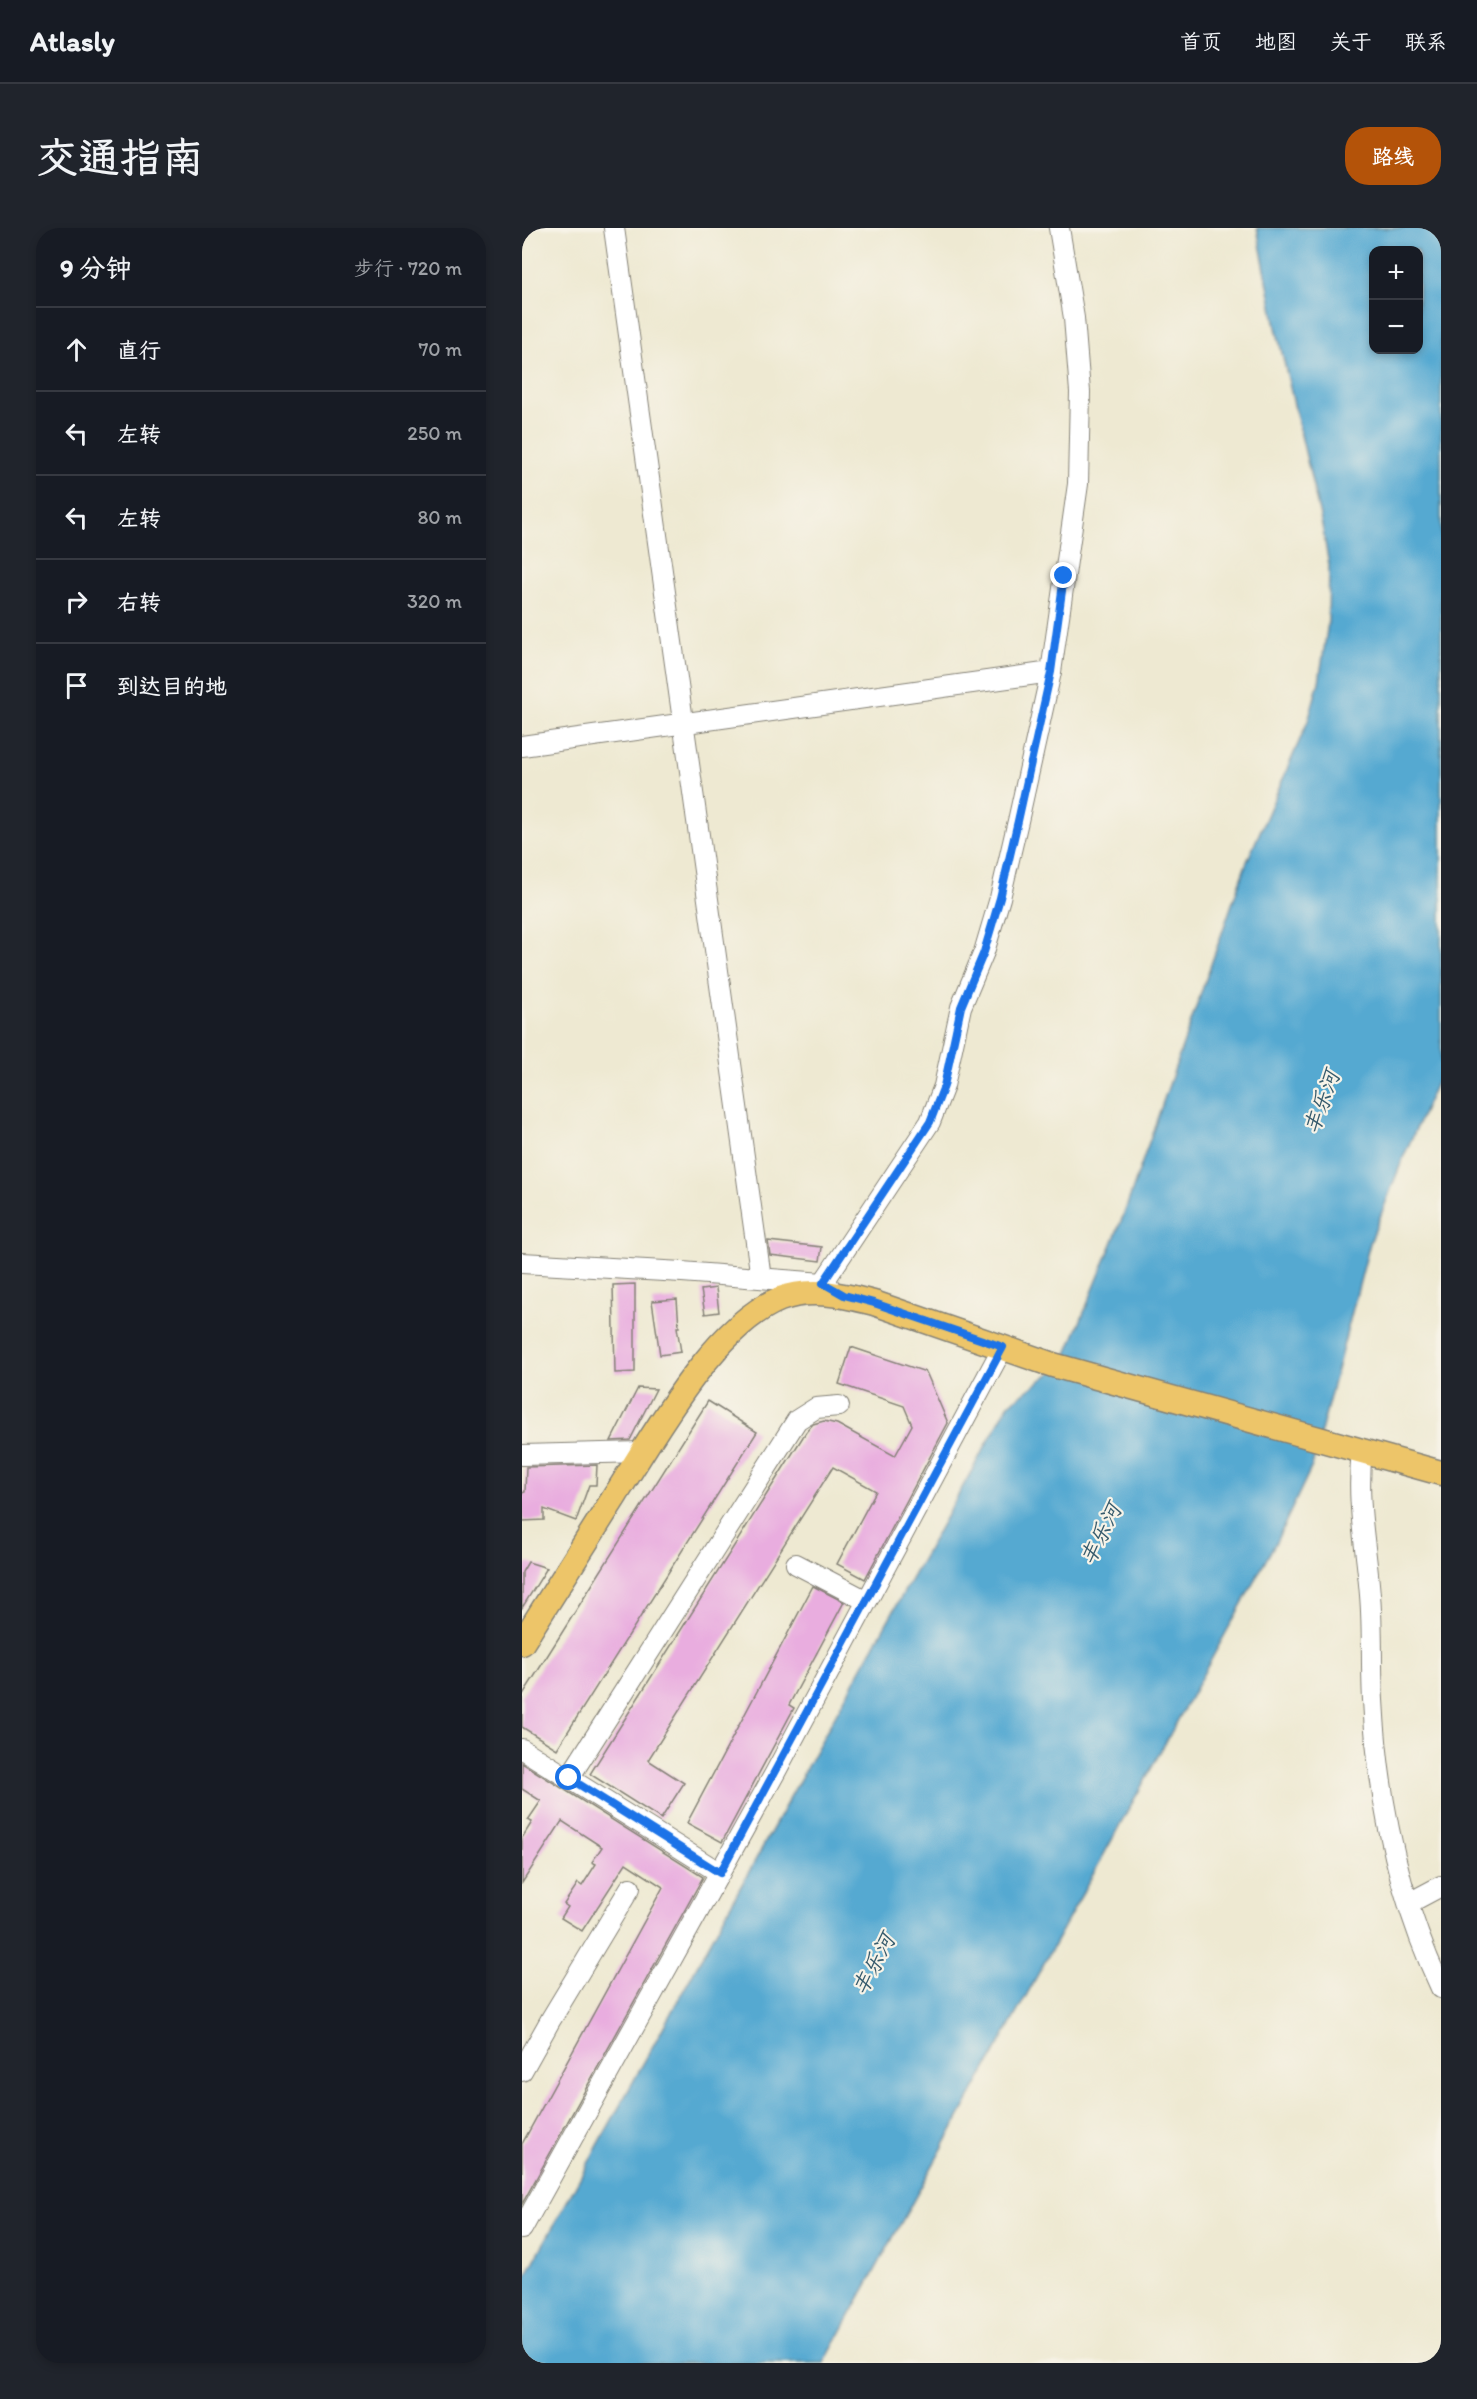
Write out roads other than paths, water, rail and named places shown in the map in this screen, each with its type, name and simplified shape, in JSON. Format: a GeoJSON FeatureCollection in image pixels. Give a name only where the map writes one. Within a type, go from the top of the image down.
{"type":"FeatureCollection","features":[{"type":"Feature","properties":{"kind":"main road"},"geometry":{"type":"LineString","coordinates":[[522,1643],[670,1408],[705,1362],[755,1314],[773,1302],[794,1295],[818,1292],[844,1295],[874,1303],[1053,1365],[1362,1449],[1441,1473]]}},
{"type":"Feature","properties":{"kind":"street"},"geometry":{"type":"LineString","coordinates":[[614,228],[761,1278]]}},
{"type":"Feature","properties":{"kind":"street"},"geometry":{"type":"LineString","coordinates":[[823,1283],[930,1122],[944,1086],[961,1007],[984,952],[1000,898],[1051,672],[1078,484],[1081,424],[1074,318],[1059,228]]}},
{"type":"Feature","properties":{"kind":"street"},"geometry":{"type":"LineString","coordinates":[[522,746],[1051,672]]}},
{"type":"Feature","properties":{"kind":"street"},"geometry":{"type":"LineString","coordinates":[[522,1263],[823,1283],[844,1295]]}},
{"type":"Feature","properties":{"kind":"street"},"geometry":{"type":"LineString","coordinates":[[522,2229],[720,1873],[1003,1347]]}},
{"type":"Feature","properties":{"kind":"street"},"geometry":{"type":"LineString","coordinates":[[569,1778],[797,1420],[816,1408],[839,1406]]}},
{"type":"Feature","properties":{"kind":"street"},"geometry":{"type":"LineString","coordinates":[[1362,1449],[1358,1481],[1360,1519],[1370,1596],[1375,1731],[1385,1807],[1421,1942],[1441,1988]]}},
{"type":"Feature","properties":{"kind":"street"},"geometry":{"type":"LineString","coordinates":[[522,1455],[642,1452]]}},
{"type":"Feature","properties":{"kind":"street"},"geometry":{"type":"LineString","coordinates":[[796,1564],[867,1601]]}},
{"type":"Feature","properties":{"kind":"street"},"geometry":{"type":"LineString","coordinates":[[522,1749],[720,1873]]}},
{"type":"Feature","properties":{"kind":"street"},"geometry":{"type":"LineString","coordinates":[[1409,1903],[1441,1886]]}},
{"type":"Feature","properties":{"kind":"street"},"geometry":{"type":"LineString","coordinates":[[522,2072],[551,2019],[630,1888]]}},
{"type":"Feature","properties":{"kind":"water","name":"丰乐河"},"geometry":{"type":"Polygon","coordinates":[[[1257,228],[1441,228],[1441,1072],[1403,1158],[1370,1243],[1312,1466],[1277,1540],[824,2363],[522,2363],[522,2283],[1009,1404],[1063,1364],[1124,1214],[1246,864],[1308,721],[1319,682],[1328,623],[1329,565],[1322,525],[1276,327],[1257,228]]]}}]}
